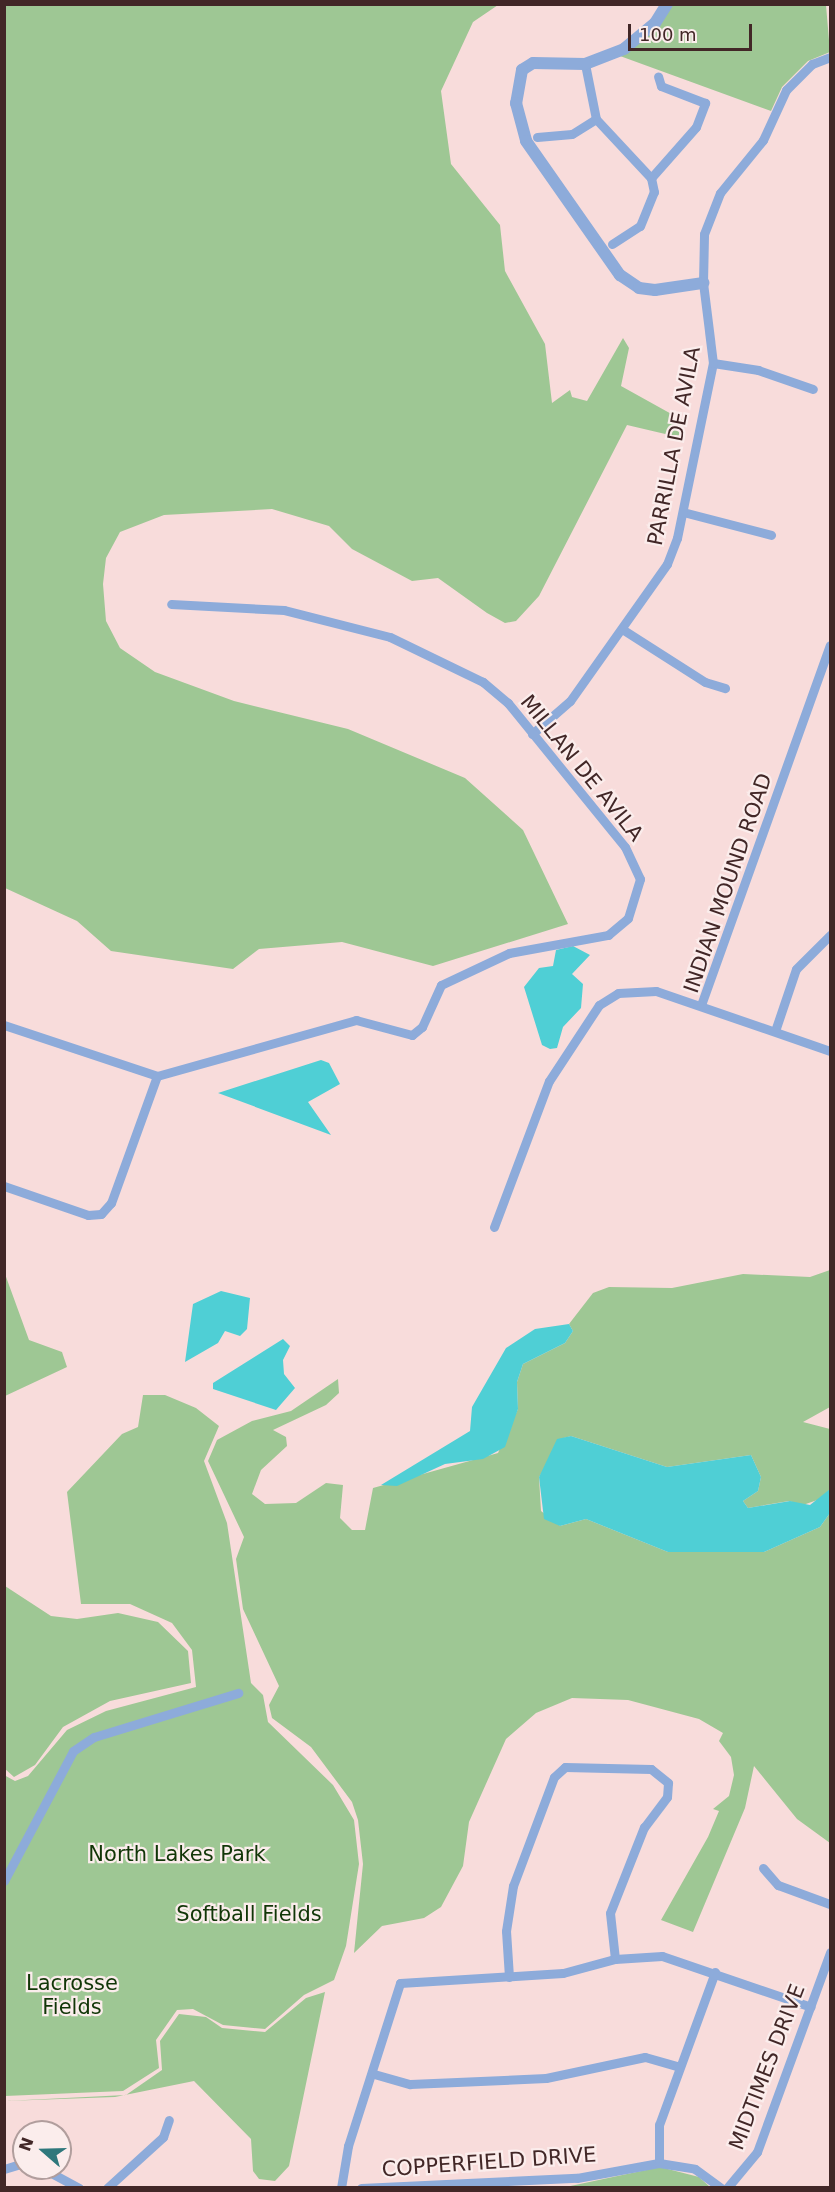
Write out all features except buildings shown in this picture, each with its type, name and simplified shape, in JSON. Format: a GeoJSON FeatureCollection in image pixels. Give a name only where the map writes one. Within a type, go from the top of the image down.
{"type":"FeatureCollection","features":[{"type":"Feature","properties":{"kind":"street"},"geometry":{"type":"LineString","coordinates":[[667,4],[655,23],[624,49],[585,64],[533,63],[522,70],[516,103],[526,141],[620,275],[639,288],[656,290],[703,283]]}},
{"type":"Feature","properties":{"kind":"street","name":"PARRILLA DE AVILA"},"geometry":{"type":"LineString","coordinates":[[532,734],[570,701],[667,564],[683,512],[713,363],[703,283],[705,234],[720,193],[764,140],[786,90],[812,64],[831,57]]}},
{"type":"Feature","properties":{"kind":"street"},"geometry":{"type":"LineString","coordinates":[[585,64],[596,119],[651,178],[654,192],[639,226],[612,244]]}},
{"type":"Feature","properties":{"kind":"street"},"geometry":{"type":"LineString","coordinates":[[651,178],[696,127],[705,103],[661,86],[658,76]]}},
{"type":"Feature","properties":{"kind":"street"},"geometry":{"type":"LineString","coordinates":[[537,137],[572,134],[596,119]]}},
{"type":"Feature","properties":{"kind":"street"},"geometry":{"type":"LineString","coordinates":[[713,363],[758,370],[813,388]]}},
{"type":"Feature","properties":{"kind":"street"},"geometry":{"type":"LineString","coordinates":[[683,512],[771,535]]}},
{"type":"Feature","properties":{"kind":"street","name":"MILLAN DE AVILA"},"geometry":{"type":"LineString","coordinates":[[157,1076],[356,1020],[412,1035],[422,1027],[441,985],[510,953],[608,935],[628,918],[640,879],[626,847],[532,734],[483,682],[390,638],[284,610],[171,604]]}},
{"type":"Feature","properties":{"kind":"street"},"geometry":{"type":"LineString","coordinates":[[622,629],[705,682],[725,688]]}},
{"type":"Feature","properties":{"kind":"street","name":"INDIAN MOUND ROAD"},"geometry":{"type":"LineString","coordinates":[[831,645],[701,1005],[831,1051]]}},
{"type":"Feature","properties":{"kind":"street"},"geometry":{"type":"LineString","coordinates":[[775,1031],[796,969],[831,935]]}},
{"type":"Feature","properties":{"kind":"street"},"geometry":{"type":"LineString","coordinates":[[494,1227],[549,1081],[599,1005],[618,993],[640,989],[701,1005]]}},
{"type":"Feature","properties":{"kind":"street"},"geometry":{"type":"LineString","coordinates":[[4,1025],[157,1076],[111,1203],[101,1214],[88,1215],[4,1186]]}},
{"type":"Feature","properties":{"kind":"street"},"geometry":{"type":"LineString","coordinates":[[4,1881],[74,1751],[94,1737],[238,1692]]}},
{"type":"Feature","properties":{"kind":"street"},"geometry":{"type":"LineString","coordinates":[[510,1977],[506,1931],[513,1886],[554,1778],[565,1767],[651,1769],[668,1783],[667,1797],[644,1827],[610,1913],[615,1959]]}},
{"type":"Feature","properties":{"kind":"street"},"geometry":{"type":"LineString","coordinates":[[763,1868],[778,1885],[831,1904]]}},
{"type":"Feature","properties":{"kind":"street","name":"MIDTIMES DRIVE"},"geometry":{"type":"LineString","coordinates":[[727,2187],[757,2152],[831,1952]]}},
{"type":"Feature","properties":{"kind":"street"},"geometry":{"type":"LineString","coordinates":[[341,2187],[348,2146],[374,2074],[393,1994],[400,1983],[563,1973],[615,1959],[662,1956],[715,1972],[811,2007]]}},
{"type":"Feature","properties":{"kind":"street"},"geometry":{"type":"LineString","coordinates":[[659,2163],[659,2125],[715,1972]]}},
{"type":"Feature","properties":{"kind":"street"},"geometry":{"type":"LineString","coordinates":[[374,2074],[410,2084],[546,2078],[645,2057],[680,2067]]}},
{"type":"Feature","properties":{"kind":"street"},"geometry":{"type":"LineString","coordinates":[[107,2187],[163,2137],[169,2120]]}},
{"type":"Feature","properties":{"kind":"street","name":"COPPERFIELD DRIVE"},"geometry":{"type":"LineString","coordinates":[[361,2187],[577,2178],[659,2163],[695,2169],[721,2187]]}},
{"type":"Feature","properties":{"kind":"street"},"geometry":{"type":"LineString","coordinates":[[65,2180],[79,2187]]}},
{"type":"Feature","properties":{"kind":"green space"},"geometry":{"type":"Polygon","coordinates":[[[5,4],[498,5],[473,22],[441,91],[451,164],[500,225],[505,271],[545,344],[552,403],[570,390],[572,397],[587,401],[623,338],[629,348],[621,386],[684,421],[678,437],[627,425],[539,596],[516,621],[505,623],[438,578],[412,581],[352,549],[329,526],[272,509],[164,515],[120,532],[106,558],[103,584],[106,621],[120,648],[155,672],[234,701],[348,729],[465,778],[523,830],[568,924],[433,966],[342,942],[259,949],[233,969],[111,951],[77,921],[5,888],[5,4]]]}},
{"type":"Feature","properties":{"kind":"green space"},"geometry":{"type":"Polygon","coordinates":[[[672,5],[826,5],[830,52],[808,61],[782,87],[771,111],[620,56],[672,5]]]}},
{"type":"Feature","properties":{"kind":"green space"},"geometry":{"type":"Polygon","coordinates":[[[830,1270],[830,1407],[803,1422],[830,1429],[830,1489],[823,1498],[803,1505],[789,1501],[748,1508],[743,1501],[758,1491],[761,1477],[751,1455],[667,1467],[571,1436],[564,1438],[539,1477],[541,1511],[560,1526],[586,1519],[668,1552],[764,1552],[820,1527],[830,1513],[830,1843],[797,1819],[754,1766],[745,1808],[693,1932],[661,1920],[708,1837],[719,1811],[713,1809],[729,1796],[734,1775],[731,1757],[719,1741],[723,1733],[699,1719],[628,1700],[572,1698],[536,1713],[506,1739],[469,1822],[463,1866],[441,1907],[424,1918],[382,1926],[354,1953],[363,1864],[358,1820],[352,1802],[311,1747],[272,1718],[269,1705],[279,1686],[243,1609],[236,1559],[244,1537],[208,1461],[217,1440],[252,1421],[291,1411],[338,1379],[339,1393],[326,1405],[273,1430],[286,1437],[287,1446],[261,1470],[252,1494],[265,1504],[296,1503],[326,1483],[343,1485],[340,1518],[352,1530],[365,1530],[373,1488],[498,1453],[518,1409],[517,1382],[523,1364],[565,1343],[573,1331],[569,1324],[593,1293],[609,1287],[672,1288],[743,1274],[810,1277],[830,1270]]]}},
{"type":"Feature","properties":{"kind":"green space"},"geometry":{"type":"Polygon","coordinates":[[[5,1274],[29,1340],[62,1352],[67,1367],[5,1396],[5,1274]]]}},
{"type":"Feature","properties":{"kind":"green space","name":"North Lakes Park"},"geometry":{"type":"Polygon","coordinates":[[[143,1395],[165,1395],[196,1408],[219,1426],[204,1461],[227,1523],[251,1683],[263,1695],[268,1722],[333,1785],[354,1820],[359,1864],[346,1946],[334,1980],[304,1995],[265,2029],[223,2025],[193,2009],[177,2010],[156,2040],[159,2068],[123,2091],[5,2096],[4,1775],[15,1781],[28,1776],[67,1730],[106,1711],[196,1687],[192,1650],[172,1623],[130,1604],[81,1604],[67,1492],[122,1434],[138,1427],[143,1395]]]}},
{"type":"Feature","properties":{"kind":"green space"},"geometry":{"type":"Polygon","coordinates":[[[5,1586],[51,1616],[77,1619],[118,1613],[158,1622],[188,1651],[191,1683],[110,1701],[63,1727],[35,1765],[14,1777],[4,1768],[5,1586]]]}},
{"type":"Feature","properties":{"kind":"green space"},"geometry":{"type":"Polygon","coordinates":[[[325,1992],[289,2166],[275,2181],[259,2179],[253,2171],[251,2139],[194,2081],[126,2095],[162,2070],[160,2041],[179,2014],[206,2017],[222,2028],[265,2032],[306,1998],[325,1992]]]}},
{"type":"Feature","properties":{"kind":"green space"},"geometry":{"type":"Polygon","coordinates":[[[125,2095],[115,2097],[5,2101],[125,2095]]]}},
{"type":"Feature","properties":{"kind":"green space"},"geometry":{"type":"Polygon","coordinates":[[[660,2167],[699,2177],[710,2187],[561,2188],[660,2167]]]}},
{"type":"Feature","properties":{"kind":"water"},"geometry":{"type":"Polygon","coordinates":[[[573,946],[590,955],[572,974],[583,984],[581,1008],[563,1027],[557,1048],[550,1049],[542,1045],[524,987],[539,968],[553,966],[556,950],[573,946]]]}},
{"type":"Feature","properties":{"kind":"water"},"geometry":{"type":"Polygon","coordinates":[[[321,1060],[329,1063],[340,1084],[308,1102],[331,1135],[218,1093],[321,1060]]]}},
{"type":"Feature","properties":{"kind":"water"},"geometry":{"type":"Polygon","coordinates":[[[221,1291],[250,1298],[247,1329],[240,1336],[225,1331],[218,1343],[185,1362],[193,1304],[221,1291]]]}},
{"type":"Feature","properties":{"kind":"water"},"geometry":{"type":"Polygon","coordinates":[[[569,1324],[573,1331],[565,1343],[523,1364],[517,1382],[518,1409],[505,1447],[483,1459],[445,1464],[397,1486],[381,1485],[470,1431],[472,1407],[506,1348],[535,1329],[569,1324]]]}},
{"type":"Feature","properties":{"kind":"water"},"geometry":{"type":"Polygon","coordinates":[[[283,1339],[290,1346],[283,1360],[284,1374],[295,1388],[276,1410],[213,1389],[213,1383],[283,1339]]]}},
{"type":"Feature","properties":{"kind":"water"},"geometry":{"type":"Polygon","coordinates":[[[571,1436],[667,1467],[751,1455],[761,1477],[758,1491],[743,1501],[748,1508],[790,1501],[810,1505],[830,1489],[830,1513],[820,1527],[764,1552],[668,1552],[586,1519],[560,1526],[544,1519],[539,1477],[557,1439],[571,1436]]]}},
{"type":"Feature","properties":{"kind":"park label","name":"Softball Fields"},"geometry":{"type":"Point","coordinates":[249,1914]}},
{"type":"Feature","properties":{"kind":"park label","name":"Lacrosse Fields"},"geometry":{"type":"Point","coordinates":[72,1995]}}]}
